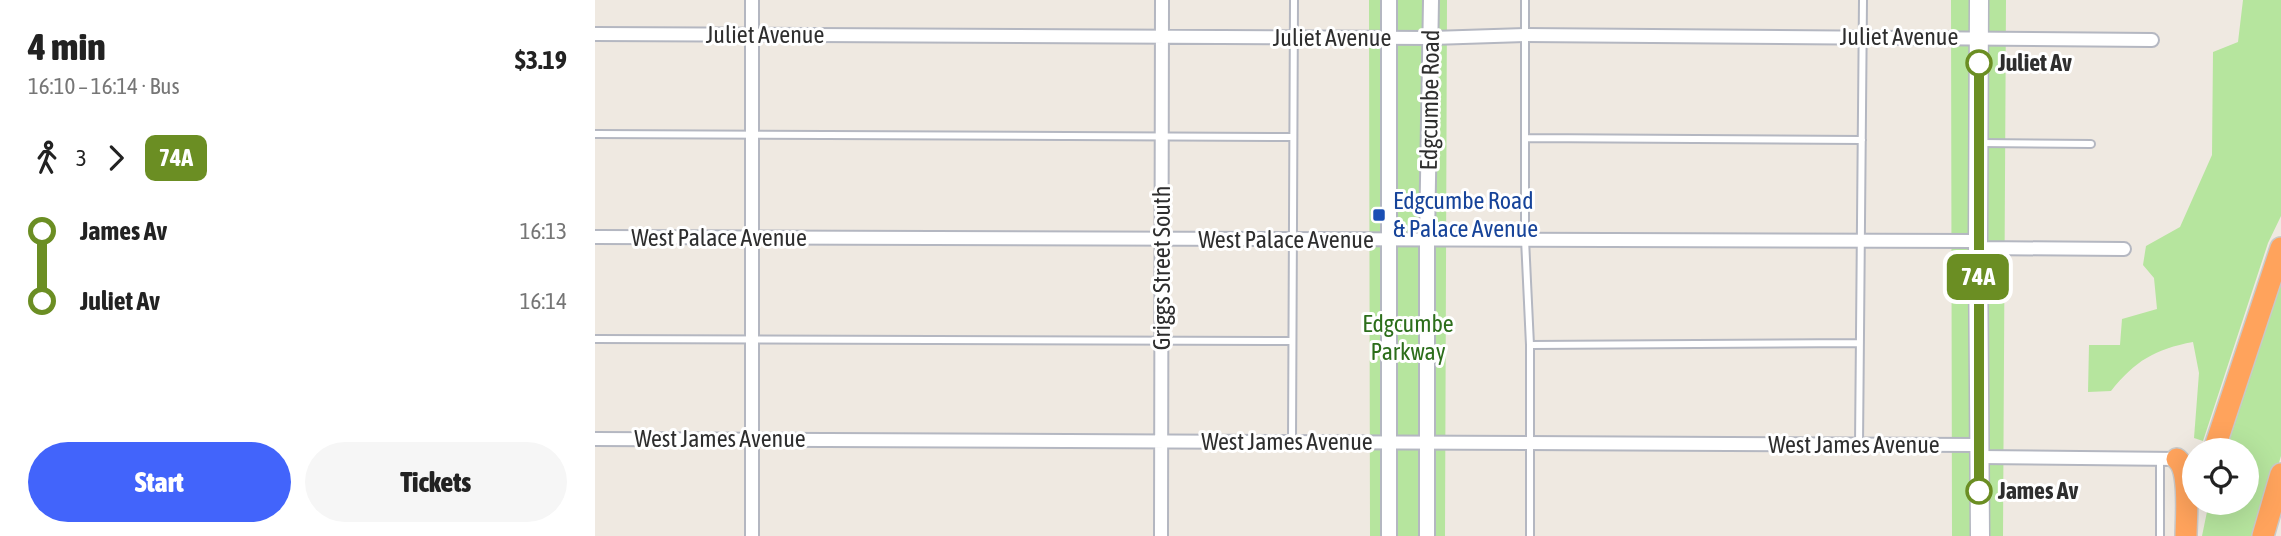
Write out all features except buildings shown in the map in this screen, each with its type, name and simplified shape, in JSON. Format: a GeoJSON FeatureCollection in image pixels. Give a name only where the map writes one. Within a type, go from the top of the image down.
{"type":"FeatureCollection","features":[{"type":"Feature","properties":{"kind":"highway"},"geometry":{"type":"LineString","coordinates":[[2218,438],[2281,248]]}},
{"type":"Feature","properties":{"kind":"highway"},"geometry":{"type":"LineString","coordinates":[[2169,459],[2183,467],[2188,536]]}},
{"type":"Feature","properties":{"kind":"highway"},"geometry":{"type":"LineString","coordinates":[[2263,536],[2281,474]]}},
{"type":"Feature","properties":{"kind":"highway"},"geometry":{"type":"LineString","coordinates":[[2188,536],[2195,515]]}},
{"type":"Feature","properties":{"kind":"highway"},"geometry":{"type":"LineString","coordinates":[[2277,536],[2281,523]]}},
{"type":"Feature","properties":{"kind":"main road"},"geometry":{"type":"LineString","coordinates":[[1979,0],[1980,536]]}},
{"type":"Feature","properties":{"kind":"street"},"geometry":{"type":"LineString","coordinates":[[752,0],[752,536]]}},
{"type":"Feature","properties":{"kind":"street","name":"Griggs Street South"},"geometry":{"type":"LineString","coordinates":[[1161,536],[1162,0]]}},
{"type":"Feature","properties":{"kind":"street","name":"Edgcumbe Road"},"geometry":{"type":"LineString","coordinates":[[1389,0],[1389,536]]}},
{"type":"Feature","properties":{"kind":"street","name":"Edgcumbe Road"},"geometry":{"type":"LineString","coordinates":[[1427,536],[1427,240],[1431,0]]}},
{"type":"Feature","properties":{"kind":"street","name":"Juliet Avenue"},"geometry":{"type":"LineString","coordinates":[[595,34],[1389,38],[1525,35],[2152,40]]}},
{"type":"Feature","properties":{"kind":"street","name":"West Palace Avenue"},"geometry":{"type":"LineString","coordinates":[[595,237],[1861,241],[2124,249]]}},
{"type":"Feature","properties":{"kind":"street","name":"West James Avenue"},"geometry":{"type":"LineString","coordinates":[[595,439],[1859,445],[2169,459]]}},
{"type":"Feature","properties":{"kind":"lane"},"geometry":{"type":"LineString","coordinates":[[1292,442],[1294,0]]}},
{"type":"Feature","properties":{"kind":"lane"},"geometry":{"type":"LineString","coordinates":[[1525,0],[1525,239],[1530,345],[1530,536]]}},
{"type":"Feature","properties":{"kind":"lane"},"geometry":{"type":"LineString","coordinates":[[1859,445],[1863,0]]}},
{"type":"Feature","properties":{"kind":"lane"},"geometry":{"type":"LineString","coordinates":[[595,134],[1293,137]]}},
{"type":"Feature","properties":{"kind":"lane"},"geometry":{"type":"LineString","coordinates":[[1526,138],[1862,140]]}},
{"type":"Feature","properties":{"kind":"lane"},"geometry":{"type":"LineString","coordinates":[[1978,143],[2091,144]]}},
{"type":"Feature","properties":{"kind":"lane"},"geometry":{"type":"LineString","coordinates":[[595,338],[1292,341]]}},
{"type":"Feature","properties":{"kind":"lane"},"geometry":{"type":"LineString","coordinates":[[1530,345],[1859,343]]}},
{"type":"Feature","properties":{"kind":"lane"},"geometry":{"type":"LineString","coordinates":[[2160,536],[2169,459]]}},
{"type":"Feature","properties":{"kind":"green space","name":"Edgcumbe Parkway"},"geometry":{"type":"Polygon","coordinates":[[[1369,0],[1447,0],[1445,536],[1370,536],[1369,0]]]}},
{"type":"Feature","properties":{"kind":"green space"},"geometry":{"type":"Polygon","coordinates":[[[1951,0],[2006,0],[2003,536],[1952,536],[1951,0]]]}},
{"type":"Feature","properties":{"kind":"green space"},"geometry":{"type":"Polygon","coordinates":[[[2243,0],[2281,0],[2281,216],[2268,243],[2204,438],[2194,438],[2199,373],[2193,342],[2168,348],[2147,358],[2137,364],[2111,391],[2088,392],[2089,345],[2120,345],[2122,319],[2157,309],[2154,278],[2143,265],[2146,246],[2180,227],[2212,155],[2213,52],[2238,42],[2243,0]]]}},
{"type":"Feature","properties":{"kind":"green space"},"geometry":{"type":"Polygon","coordinates":[[[2281,276],[2281,456],[2257,536],[2202,536],[2206,515],[2259,515],[2259,438],[2227,438],[2281,276]]]}},
{"type":"Feature","properties":{"kind":"bus line","name":"74A"},"geometry":{"type":"LineString","coordinates":[[1979,63],[1979,491]]}},
{"type":"Feature","properties":{"kind":"place","name":"Juliet Av"},"geometry":{"type":"Point","coordinates":[1979,63]}},
{"type":"Feature","properties":{"kind":"place","name":"Edgcumbe Road & Palace Avenue"},"geometry":{"type":"Point","coordinates":[1379,215]}},
{"type":"Feature","properties":{"kind":"place","name":"James Av"},"geometry":{"type":"Point","coordinates":[1979,491]}}]}
